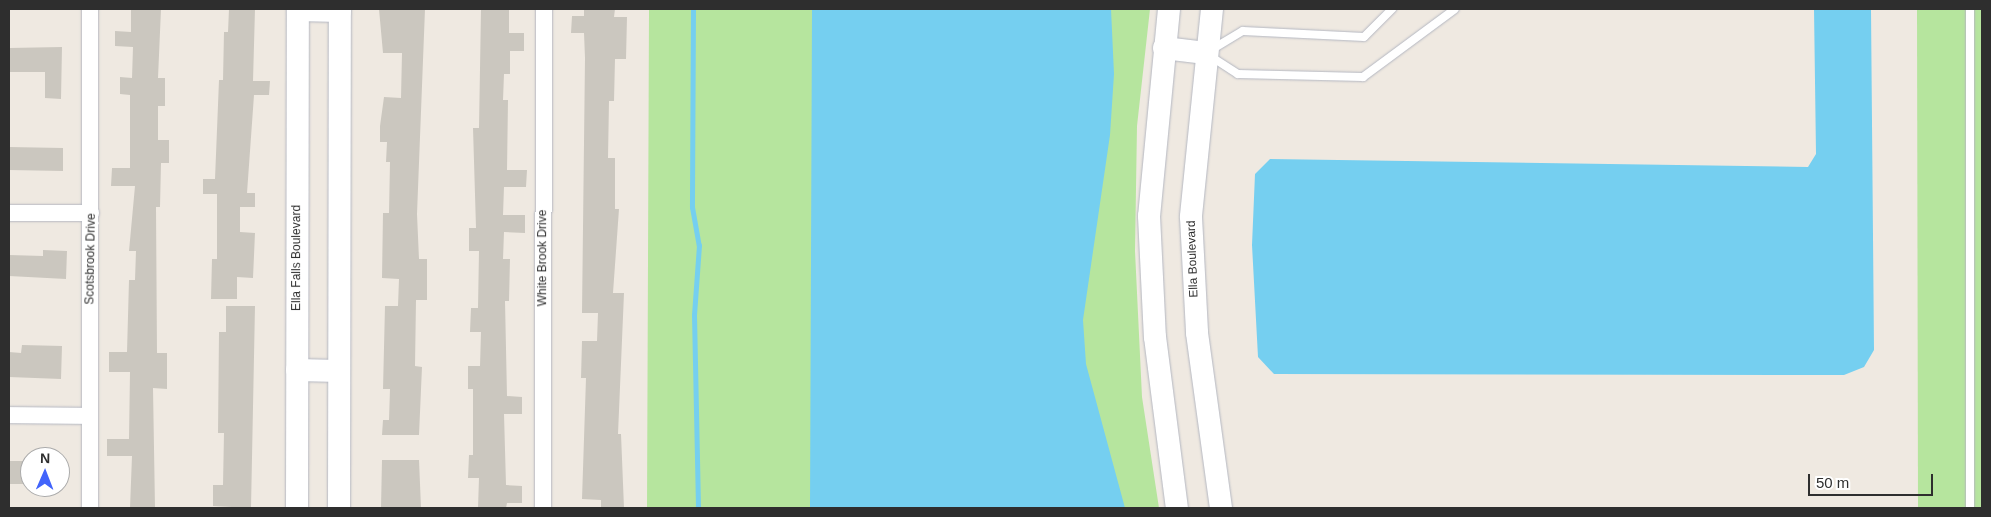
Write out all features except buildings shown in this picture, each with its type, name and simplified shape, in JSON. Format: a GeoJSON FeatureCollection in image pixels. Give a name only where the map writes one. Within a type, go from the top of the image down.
{"type":"FeatureCollection","features":[{"type":"Feature","properties":{"kind":"street","name":"Scotsbrook Drive"},"geometry":{"type":"LineString","coordinates":[[90,9],[90,508]]}},
{"type":"Feature","properties":{"kind":"street","name":"White Brook Drive"},"geometry":{"type":"LineString","coordinates":[[542,508],[544,9]]}},
{"type":"Feature","properties":{"kind":"street"},"geometry":{"type":"LineString","coordinates":[[1169,9],[1152,163],[1150,272],[1177,508]]}},
{"type":"Feature","properties":{"kind":"street","name":"Ella Boulevard"},"geometry":{"type":"LineString","coordinates":[[1212,9],[1194,166],[1192,270],[1221,508]]}},
{"type":"Feature","properties":{"kind":"street"},"geometry":{"type":"LineString","coordinates":[[298,10],[340,10],[339,508]]}},
{"type":"Feature","properties":{"kind":"street","name":"Ella Falls Boulevard"},"geometry":{"type":"LineString","coordinates":[[297,508],[298,10]]}},
{"type":"Feature","properties":{"kind":"street"},"geometry":{"type":"LineString","coordinates":[[1164,48],[1206,53]]}},
{"type":"Feature","properties":{"kind":"street"},"geometry":{"type":"LineString","coordinates":[[9,213],[91,213]]}},
{"type":"Feature","properties":{"kind":"street"},"geometry":{"type":"LineString","coordinates":[[297,370],[339,371]]}},
{"type":"Feature","properties":{"kind":"street"},"geometry":{"type":"LineString","coordinates":[[9,415],[89,416]]}},
{"type":"Feature","properties":{"kind":"lane"},"geometry":{"type":"LineString","coordinates":[[1392,9],[1364,37],[1243,31],[1206,53],[1238,74],[1363,77],[1455,9]]}},
{"type":"Feature","properties":{"kind":"lane"},"geometry":{"type":"LineString","coordinates":[[1970,9],[1970,508]]}},
{"type":"Feature","properties":{"kind":"green space"},"geometry":{"type":"Polygon","coordinates":[[[649,9],[1150,9],[1137,126],[1135,251],[1142,397],[1159,508],[647,508],[649,9]]]}},
{"type":"Feature","properties":{"kind":"green space"},"geometry":{"type":"Polygon","coordinates":[[[1917,9],[1982,9],[1982,508],[1918,508],[1917,9]]]}},
{"type":"Feature","properties":{"kind":"water"},"geometry":{"type":"Polygon","coordinates":[[[812,9],[1111,9],[1114,74],[1110,135],[1083,320],[1086,364],[1125,508],[810,508],[812,9]]]}},
{"type":"Feature","properties":{"kind":"water"},"geometry":{"type":"Polygon","coordinates":[[[1814,9],[1871,9],[1874,350],[1864,367],[1844,375],[1274,374],[1258,357],[1252,245],[1255,174],[1270,159],[1808,167],[1816,154],[1814,9]]]}},
{"type":"Feature","properties":{"kind":"waterway"},"geometry":{"type":"LineString","coordinates":[[693,9],[692,207],[699,245],[694,315],[698,508]]}}]}
